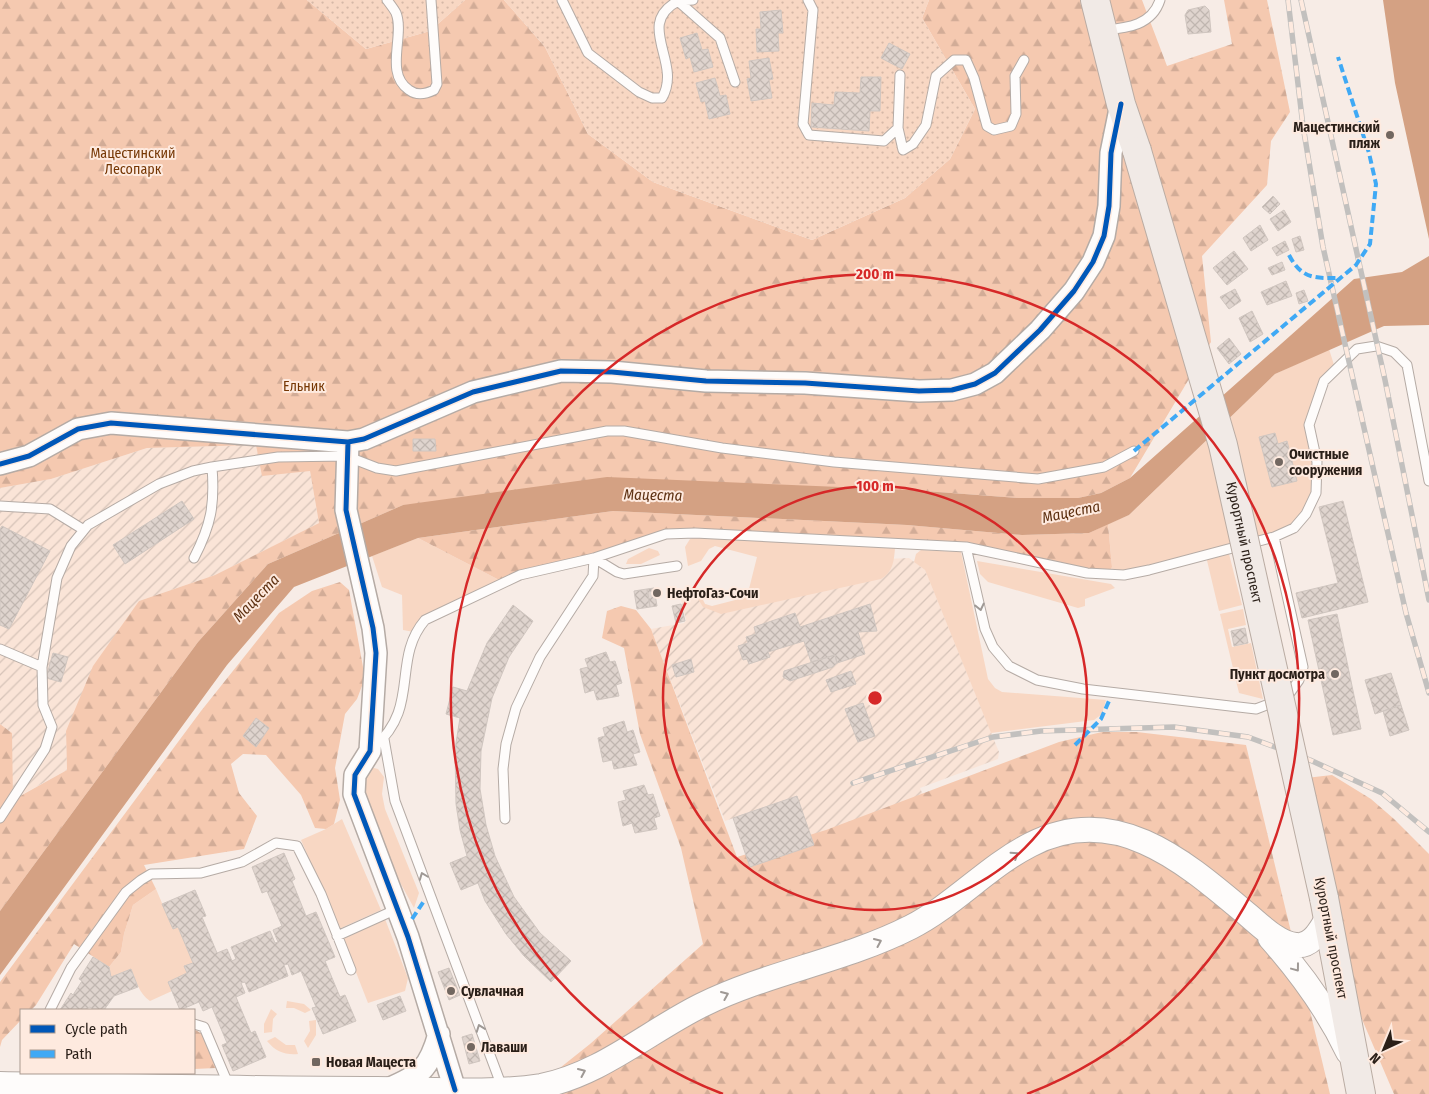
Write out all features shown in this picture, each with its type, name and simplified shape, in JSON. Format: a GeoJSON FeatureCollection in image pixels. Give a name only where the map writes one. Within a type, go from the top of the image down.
{"type":"FeatureCollection","features":[{"type":"Feature","properties":{"kind":"main road","name":"Курортный проспект"},"geometry":{"type":"LineString","coordinates":[[1095,0],[1121,104],[1137,151],[1223,445],[1325,908],[1359,1083]]}},
{"type":"Feature","properties":{"kind":"main road"},"geometry":{"type":"LineString","coordinates":[[0,1084],[27,1079],[230,1088],[534,1090],[585,1071],[702,1005],[736,990],[869,946],[914,926],[1031,844],[1059,834],[1100,831],[1118,833],[1150,842],[1195,870],[1277,937],[1295,945],[1309,942],[1319,933],[1325,908]]}},
{"type":"Feature","properties":{"kind":"main road"},"geometry":{"type":"LineString","coordinates":[[1252,918],[1308,984],[1338,1033],[1359,1083]]}},
{"type":"Feature","properties":{"kind":"street"},"geometry":{"type":"LineString","coordinates":[[0,464],[29,456],[78,429],[111,423],[347,449],[364,439],[473,392],[561,371],[612,372],[706,382],[805,383],[920,391],[952,390],[975,384],[995,373],[1040,330],[1074,291],[1093,262],[1104,236],[1109,206],[1111,153],[1121,104]]}},
{"type":"Feature","properties":{"kind":"street"},"geometry":{"type":"LineString","coordinates":[[347,449],[346,510],[376,653],[377,745],[355,775],[354,794],[397,909],[440,1034],[455,1090]]}},
{"type":"Feature","properties":{"kind":"street"},"geometry":{"type":"LineString","coordinates":[[386,1089],[410,1080],[421,1072],[430,1061],[440,1034]]}},
{"type":"Feature","properties":{"kind":"lane"},"geometry":{"type":"LineString","coordinates":[[387,0],[396,14],[397,76],[402,85],[411,92],[424,94],[434,90],[437,84],[432,0]]}},
{"type":"Feature","properties":{"kind":"lane"},"geometry":{"type":"LineString","coordinates":[[562,0],[588,53],[639,92],[652,98],[662,98],[669,86],[664,52],[657,26],[660,15],[667,7],[678,1],[693,0]]}},
{"type":"Feature","properties":{"kind":"lane"},"geometry":{"type":"LineString","coordinates":[[808,0],[812,10],[803,124],[809,135],[884,141],[898,128]]}},
{"type":"Feature","properties":{"kind":"lane"},"geometry":{"type":"LineString","coordinates":[[1102,30],[1142,23],[1156,11],[1160,0]]}},
{"type":"Feature","properties":{"kind":"lane"},"geometry":{"type":"LineString","coordinates":[[678,1],[720,38],[735,82]]}},
{"type":"Feature","properties":{"kind":"lane"},"geometry":{"type":"LineString","coordinates":[[900,75],[898,128],[903,150],[914,144],[926,124],[936,76],[954,60],[966,60],[974,78],[987,126],[994,130],[1010,126],[1016,114],[1015,76],[1024,60]]}},
{"type":"Feature","properties":{"kind":"lane"},"geometry":{"type":"LineString","coordinates":[[503,1090],[395,801],[377,745],[396,721],[405,687],[410,647],[414,632],[425,620],[520,574],[594,558],[666,534],[696,533],[966,547],[1087,573],[1124,575],[1274,537],[1294,528],[1306,514],[1316,493],[1317,462],[1309,425],[1324,381],[1357,349],[1376,346],[1394,352],[1407,365],[1429,481]]}},
{"type":"Feature","properties":{"kind":"lane"},"geometry":{"type":"LineString","coordinates":[[0,818],[45,749],[52,727],[43,705],[42,667],[57,578],[71,546],[88,525],[159,484],[193,471],[278,457],[347,449],[377,468],[396,471],[607,431],[624,431],[722,448],[834,462],[1038,479],[1104,466],[1134,451]]}},
{"type":"Feature","properties":{"kind":"lane"},"geometry":{"type":"LineString","coordinates":[[194,558],[207,532],[214,494],[212,468]]}},
{"type":"Feature","properties":{"kind":"lane"},"geometry":{"type":"LineString","coordinates":[[0,506],[50,509],[84,530]]}},
{"type":"Feature","properties":{"kind":"lane"},"geometry":{"type":"LineString","coordinates":[[966,547],[985,629],[993,647],[1009,666],[1037,680],[1096,690],[1256,709],[1288,697],[1299,680],[1303,667],[1274,537]]}},
{"type":"Feature","properties":{"kind":"lane"},"geometry":{"type":"LineString","coordinates":[[594,558],[617,572],[624,574],[677,566]]}},
{"type":"Feature","properties":{"kind":"lane"},"geometry":{"type":"LineString","coordinates":[[505,819],[503,769],[506,744],[516,708],[540,657],[594,576],[594,558]]}},
{"type":"Feature","properties":{"kind":"lane"},"geometry":{"type":"LineString","coordinates":[[0,649],[42,667]]}},
{"type":"Feature","properties":{"kind":"lane"},"geometry":{"type":"LineString","coordinates":[[50,1009],[71,968],[126,892],[152,874],[201,873],[242,862],[276,843],[297,846],[321,894],[351,970]]}},
{"type":"Feature","properties":{"kind":"lane"},"geometry":{"type":"LineString","coordinates":[[338,936],[397,909]]}},
{"type":"Feature","properties":{"kind":"lane"},"geometry":{"type":"LineString","coordinates":[[195,1024],[204,1027],[230,1088]]}},
{"type":"Feature","properties":{"kind":"shaded area"},"geometry":{"type":"Polygon","coordinates":[[[307,0],[465,0],[430,31],[366,49],[307,0]]]}},
{"type":"Feature","properties":{"kind":"shaded area"},"geometry":{"type":"Polygon","coordinates":[[[504,0],[929,0],[922,18],[975,109],[950,159],[905,198],[812,240],[653,182],[588,134],[545,47],[504,0]]]}},
{"type":"Feature","properties":{"kind":"shaded area"},"geometry":{"type":"Polygon","coordinates":[[[1329,349],[1335,368],[1312,413],[1316,493],[1294,528],[1227,546],[1242,605],[1219,611],[1205,552],[1184,560],[1108,575],[1112,567],[1108,524],[1129,515],[1275,374],[1329,349]]]}},
{"type":"Feature","properties":{"kind":"shaded area"},"geometry":{"type":"Polygon","coordinates":[[[257,445],[259,460],[310,471],[319,523],[215,575],[139,601],[66,731],[67,770],[12,800],[12,733],[0,724],[0,488],[51,479],[147,448],[257,445]]]}},
{"type":"Feature","properties":{"kind":"shaded area"},"geometry":{"type":"Polygon","coordinates":[[[695,537],[895,548],[890,570],[881,579],[721,614],[703,607],[692,589],[697,588],[705,604],[712,606],[747,597],[757,557],[715,546],[709,549],[701,561],[688,566],[685,547],[690,539],[695,537]]]}},
{"type":"Feature","properties":{"kind":"shaded area"},"geometry":{"type":"Polygon","coordinates":[[[418,538],[503,582],[425,620],[414,632],[403,630],[402,595],[382,587],[372,556],[418,538]]]}},
{"type":"Feature","properties":{"kind":"shaded area"},"geometry":{"type":"Polygon","coordinates":[[[649,548],[658,551],[660,555],[641,564],[626,564],[628,559],[649,548]]]}},
{"type":"Feature","properties":{"kind":"shaded area"},"geometry":{"type":"Polygon","coordinates":[[[921,550],[961,552],[988,679],[995,688],[1002,692],[1106,700],[1102,714],[1094,720],[991,733],[925,570],[914,562],[916,554],[921,550]]]}},
{"type":"Feature","properties":{"kind":"shaded area"},"geometry":{"type":"Polygon","coordinates":[[[909,558],[925,570],[999,752],[998,759],[920,788],[923,795],[816,853],[797,796],[725,821],[651,629],[684,623],[686,620],[679,592],[697,587],[705,604],[712,607],[886,559],[909,558]]]}},
{"type":"Feature","properties":{"kind":"shaded area"},"geometry":{"type":"Polygon","coordinates":[[[977,561],[1111,584],[1115,588],[1085,599],[1085,606],[1078,608],[988,582],[980,574],[977,561]]]}},
{"type":"Feature","properties":{"kind":"shaded area"},"geometry":{"type":"Polygon","coordinates":[[[1243,609],[1246,625],[1228,629],[1232,647],[1251,643],[1263,699],[1239,693],[1220,614],[1243,609]]]}},
{"type":"Feature","properties":{"kind":"shaded area"},"geometry":{"type":"Polygon","coordinates":[[[370,767],[378,769],[384,777],[382,794],[385,809],[419,893],[414,908],[396,875],[366,799],[363,774],[370,767]]]}},
{"type":"Feature","properties":{"kind":"shaded area"},"geometry":{"type":"Polygon","coordinates":[[[342,819],[381,910],[339,929],[301,840],[326,829],[342,819]]]}},
{"type":"Feature","properties":{"kind":"shaded area"},"geometry":{"type":"Polygon","coordinates":[[[156,889],[173,929],[178,927],[193,963],[184,966],[187,973],[168,982],[172,991],[150,1001],[140,991],[131,969],[111,977],[109,967],[121,952],[124,934],[133,905],[156,889]]]}},
{"type":"Feature","properties":{"kind":"shaded area"},"geometry":{"type":"Polygon","coordinates":[[[385,919],[408,978],[405,991],[368,1003],[343,939],[385,919]]]}},
{"type":"Feature","properties":{"kind":"shaded area"},"geometry":{"type":"Polygon","coordinates":[[[287,1001],[304,1004],[311,1010],[305,1013],[294,1008],[286,1008],[287,1001]]]}},
{"type":"Feature","properties":{"kind":"shaded area"},"geometry":{"type":"Polygon","coordinates":[[[271,1009],[277,1014],[273,1019],[272,1032],[264,1033],[264,1024],[271,1009]]]}},
{"type":"Feature","properties":{"kind":"shaded area"},"geometry":{"type":"Polygon","coordinates":[[[316,1020],[316,1035],[308,1048],[304,1041],[310,1031],[309,1021],[316,1020]]]}},
{"type":"Feature","properties":{"kind":"shaded area"},"geometry":{"type":"Polygon","coordinates":[[[275,1037],[286,1045],[295,1045],[298,1054],[285,1053],[274,1048],[267,1041],[275,1037]]]}},
{"type":"Feature","properties":{"kind":"green space"},"geometry":{"type":"Polygon","coordinates":[[[0,0],[307,0],[366,49],[430,31],[465,0],[504,0],[545,47],[588,134],[653,182],[812,240],[905,198],[950,159],[975,109],[922,18],[929,0],[1142,0],[1167,66],[1232,44],[1224,0],[1267,0],[1290,112],[1271,141],[1267,185],[1202,256],[1211,342],[1130,478],[1101,493],[1078,498],[1018,498],[911,490],[403,505],[268,564],[198,642],[0,911],[0,724],[12,733],[13,800],[67,770],[66,731],[93,666],[139,601],[215,575],[319,523],[310,471],[262,476],[256,445],[147,448],[51,479],[0,488],[0,0]]]}},
{"type":"Feature","properties":{"kind":"green space"},"geometry":{"type":"Polygon","coordinates":[[[613,511],[907,525],[1022,535],[1089,533],[1108,524],[1112,567],[1108,575],[966,547],[666,534],[503,582],[418,538],[613,511]]]}},
{"type":"Feature","properties":{"kind":"green space"},"geometry":{"type":"Polygon","coordinates":[[[340,582],[349,590],[365,678],[357,699],[345,714],[335,768],[340,800],[334,824],[326,829],[315,828],[301,795],[266,755],[243,754],[231,764],[239,793],[257,816],[244,849],[144,865],[156,889],[133,905],[124,934],[121,952],[109,967],[74,944],[36,1005],[32,1009],[20,1009],[20,1021],[2,1040],[0,1047],[0,982],[201,711],[279,613],[312,591],[340,582]]]}},
{"type":"Feature","properties":{"kind":"green space"},"geometry":{"type":"Polygon","coordinates":[[[621,606],[636,610],[651,629],[737,857],[826,830],[1059,742],[1102,732],[1137,732],[1246,745],[1330,1094],[531,1094],[536,1087],[590,1044],[703,944],[681,848],[640,734],[624,648],[602,638],[607,611],[621,606]]]}},
{"type":"Feature","properties":{"kind":"green space"},"geometry":{"type":"Polygon","coordinates":[[[1332,775],[1371,799],[1429,854],[1429,1094],[1394,1094],[1358,1010],[1306,778],[1332,775]]]}},
{"type":"Feature","properties":{"kind":"green space"},"geometry":{"type":"Polygon","coordinates":[[[195,1030],[202,1034],[216,1068],[195,1069],[195,1030]]]}},
{"type":"Feature","properties":{"kind":"water"},"geometry":{"type":"Polygon","coordinates":[[[1383,0],[1429,0],[1429,239],[1395,83],[1383,0]]]}},
{"type":"Feature","properties":{"kind":"water","name":"Мацеста"},"geometry":{"type":"Polygon","coordinates":[[[1429,256],[1429,325],[1384,326],[1275,374],[1129,515],[1089,533],[1022,535],[907,525],[613,511],[418,538],[294,587],[227,665],[0,975],[0,911],[198,642],[268,564],[403,505],[607,477],[911,490],[1018,498],[1078,498],[1101,493],[1130,478],[1354,279],[1402,272],[1429,256]]]}},
{"type":"Feature","properties":{"kind":"building"},"geometry":{"type":"Polygon","coordinates":[[[1205,6],[1209,10],[1211,32],[1188,34],[1185,15],[1188,10],[1205,6]]]}},
{"type":"Feature","properties":{"kind":"building"},"geometry":{"type":"Polygon","coordinates":[[[781,10],[783,33],[778,33],[779,51],[757,52],[756,29],[761,29],[760,12],[781,10]]]}},
{"type":"Feature","properties":{"kind":"building"},"geometry":{"type":"Polygon","coordinates":[[[697,33],[702,50],[708,49],[713,67],[694,72],[690,57],[686,59],[680,38],[697,33]]]}},
{"type":"Feature","properties":{"kind":"building"},"geometry":{"type":"Polygon","coordinates":[[[889,43],[910,54],[902,69],[881,58],[889,43]]]}},
{"type":"Feature","properties":{"kind":"building"},"geometry":{"type":"Polygon","coordinates":[[[769,58],[773,79],[769,80],[772,98],[751,101],[747,79],[751,78],[749,61],[769,58]]]}},
{"type":"Feature","properties":{"kind":"building"},"geometry":{"type":"Polygon","coordinates":[[[861,77],[881,77],[880,111],[870,111],[869,131],[811,127],[812,103],[834,105],[835,92],[860,93],[861,77]]]}},
{"type":"Feature","properties":{"kind":"building"},"geometry":{"type":"Polygon","coordinates":[[[715,78],[720,96],[726,95],[730,114],[709,119],[705,101],[701,102],[696,83],[715,78]]]}},
{"type":"Feature","properties":{"kind":"building"},"geometry":{"type":"Polygon","coordinates":[[[1273,196],[1280,204],[1270,214],[1262,207],[1273,196]]]}},
{"type":"Feature","properties":{"kind":"building"},"geometry":{"type":"Polygon","coordinates":[[[1284,210],[1291,222],[1278,231],[1270,219],[1284,210]]]}},
{"type":"Feature","properties":{"kind":"building"},"geometry":{"type":"Polygon","coordinates":[[[1260,225],[1268,240],[1251,251],[1243,238],[1260,225]]]}},
{"type":"Feature","properties":{"kind":"building"},"geometry":{"type":"Polygon","coordinates":[[[1300,236],[1304,250],[1296,252],[1292,239],[1300,236]]]}},
{"type":"Feature","properties":{"kind":"building"},"geometry":{"type":"Polygon","coordinates":[[[1285,241],[1289,250],[1277,256],[1272,248],[1285,241]]]}},
{"type":"Feature","properties":{"kind":"building"},"geometry":{"type":"Polygon","coordinates":[[[1234,251],[1248,269],[1227,285],[1213,268],[1234,251]]]}},
{"type":"Feature","properties":{"kind":"building"},"geometry":{"type":"Polygon","coordinates":[[[1282,262],[1285,270],[1272,275],[1268,268],[1282,262]]]}},
{"type":"Feature","properties":{"kind":"building"},"geometry":{"type":"Polygon","coordinates":[[[1286,281],[1292,296],[1267,305],[1261,292],[1286,281]]]}},
{"type":"Feature","properties":{"kind":"building"},"geometry":{"type":"Polygon","coordinates":[[[1235,289],[1241,301],[1229,309],[1220,297],[1235,289]]]}},
{"type":"Feature","properties":{"kind":"building"},"geometry":{"type":"Polygon","coordinates":[[[1304,290],[1308,301],[1299,304],[1296,293],[1304,290]]]}},
{"type":"Feature","properties":{"kind":"building"},"geometry":{"type":"Polygon","coordinates":[[[1252,311],[1263,334],[1250,342],[1239,318],[1252,311]]]}},
{"type":"Feature","properties":{"kind":"building"},"geometry":{"type":"Polygon","coordinates":[[[1229,338],[1241,354],[1229,364],[1217,348],[1229,338]]]}},
{"type":"Feature","properties":{"kind":"building","name":"Очистные сооружения"},"geometry":{"type":"Polygon","coordinates":[[[1275,433],[1278,444],[1287,441],[1297,481],[1272,487],[1259,437],[1275,433]]]}},
{"type":"Feature","properties":{"kind":"building"},"geometry":{"type":"Polygon","coordinates":[[[413,439],[435,439],[436,451],[413,451],[413,439]]]}},
{"type":"Feature","properties":{"kind":"building"},"geometry":{"type":"Polygon","coordinates":[[[182,501],[194,519],[125,564],[113,545],[182,501]]]}},
{"type":"Feature","properties":{"kind":"building"},"geometry":{"type":"Polygon","coordinates":[[[1343,501],[1368,602],[1302,618],[1296,593],[1338,583],[1319,507],[1343,501]]]}},
{"type":"Feature","properties":{"kind":"building"},"geometry":{"type":"Polygon","coordinates":[[[2,526],[50,551],[9,629],[0,625],[0,529],[2,526]]]}},
{"type":"Feature","properties":{"kind":"building"},"geometry":{"type":"Polygon","coordinates":[[[654,588],[657,606],[650,607],[647,589],[654,588]]]}},
{"type":"Feature","properties":{"kind":"building"},"geometry":{"type":"Polygon","coordinates":[[[647,589],[650,607],[637,609],[634,591],[647,589]]]}},
{"type":"Feature","properties":{"kind":"building"},"geometry":{"type":"Polygon","coordinates":[[[681,604],[685,621],[676,623],[672,606],[681,604]]]}},
{"type":"Feature","properties":{"kind":"building"},"geometry":{"type":"Polygon","coordinates":[[[870,604],[877,631],[858,632],[865,654],[837,663],[835,655],[811,662],[804,641],[768,652],[770,657],[749,664],[747,659],[743,660],[738,646],[748,643],[746,637],[756,634],[754,627],[795,613],[800,627],[870,604]]]}},
{"type":"Feature","properties":{"kind":"building"},"geometry":{"type":"Polygon","coordinates":[[[513,605],[533,621],[509,657],[492,698],[481,751],[480,789],[486,825],[495,856],[514,897],[540,933],[571,961],[551,982],[524,956],[506,934],[485,901],[478,883],[461,890],[450,863],[467,856],[456,804],[455,749],[460,718],[446,714],[453,687],[467,691],[487,643],[513,605]]]}},
{"type":"Feature","properties":{"kind":"building","name":"Пункт досмотра"},"geometry":{"type":"Polygon","coordinates":[[[1337,614],[1361,729],[1333,735],[1308,620],[1337,614]]]}},
{"type":"Feature","properties":{"kind":"building"},"geometry":{"type":"Polygon","coordinates":[[[1245,628],[1248,643],[1234,646],[1231,631],[1245,628]]]}},
{"type":"Feature","properties":{"kind":"building"},"geometry":{"type":"Polygon","coordinates":[[[606,652],[610,662],[615,661],[622,683],[616,685],[619,696],[597,700],[594,690],[585,693],[580,669],[588,667],[585,659],[606,652]]]}},
{"type":"Feature","properties":{"kind":"building"},"geometry":{"type":"Polygon","coordinates":[[[53,653],[68,657],[61,682],[46,678],[53,653]]]}},
{"type":"Feature","properties":{"kind":"building"},"geometry":{"type":"Polygon","coordinates":[[[835,655],[837,663],[833,667],[790,681],[783,677],[784,671],[835,655]]]}},
{"type":"Feature","properties":{"kind":"building"},"geometry":{"type":"Polygon","coordinates":[[[691,659],[694,672],[676,677],[672,665],[691,659]]]}},
{"type":"Feature","properties":{"kind":"building"},"geometry":{"type":"Polygon","coordinates":[[[851,671],[856,684],[831,692],[826,680],[851,671]]]}},
{"type":"Feature","properties":{"kind":"building"},"geometry":{"type":"Polygon","coordinates":[[[1391,673],[1401,705],[1375,714],[1365,680],[1391,673]]]}},
{"type":"Feature","properties":{"kind":"building"},"geometry":{"type":"Polygon","coordinates":[[[863,703],[875,736],[858,742],[845,709],[863,703]]]}},
{"type":"Feature","properties":{"kind":"building"},"geometry":{"type":"Polygon","coordinates":[[[1401,705],[1409,730],[1390,736],[1383,711],[1401,705]]]}},
{"type":"Feature","properties":{"kind":"building"},"geometry":{"type":"Polygon","coordinates":[[[256,718],[269,728],[256,747],[243,736],[256,718]]]}},
{"type":"Feature","properties":{"kind":"building"},"geometry":{"type":"Polygon","coordinates":[[[624,721],[627,732],[633,730],[640,752],[633,754],[637,765],[614,769],[612,760],[603,762],[598,738],[605,736],[603,728],[624,721]]]}},
{"type":"Feature","properties":{"kind":"building"},"geometry":{"type":"Polygon","coordinates":[[[644,785],[648,795],[653,794],[660,816],[654,818],[657,829],[635,833],[632,823],[623,826],[618,802],[626,800],[623,791],[644,785]]]}},
{"type":"Feature","properties":{"kind":"building"},"geometry":{"type":"Polygon","coordinates":[[[797,796],[814,845],[750,867],[733,818],[797,796]]]}},
{"type":"Feature","properties":{"kind":"building"},"geometry":{"type":"Polygon","coordinates":[[[284,853],[295,879],[292,881],[306,916],[316,912],[335,957],[325,961],[340,997],[345,995],[356,1021],[323,1034],[312,1008],[316,1007],[301,971],[292,975],[288,964],[284,965],[288,976],[249,992],[245,982],[241,983],[245,993],[236,997],[251,1033],[255,1031],[266,1057],[233,1071],[222,1045],[227,1043],[212,1007],[203,1011],[199,1002],[180,1009],[168,982],[187,973],[184,966],[193,963],[178,927],[173,929],[162,904],[195,890],[206,916],[202,917],[217,953],[227,949],[232,961],[236,959],[231,947],[270,931],[275,943],[278,942],[273,930],[282,926],[267,891],[262,893],[252,867],[284,853]]]}},
{"type":"Feature","properties":{"kind":"building"},"geometry":{"type":"Polygon","coordinates":[[[93,957],[109,967],[111,977],[131,969],[138,987],[114,996],[105,1009],[93,1009],[90,1007],[86,1009],[61,1009],[82,981],[79,979],[93,957]]]}},
{"type":"Feature","properties":{"kind":"building"},"geometry":{"type":"Polygon","coordinates":[[[449,968],[460,995],[449,1000],[438,972],[449,968]]]}},
{"type":"Feature","properties":{"kind":"building"},"geometry":{"type":"Polygon","coordinates":[[[400,996],[406,1011],[383,1020],[377,1005],[400,996]]]}},
{"type":"Feature","properties":{"kind":"building"},"geometry":{"type":"Polygon","coordinates":[[[472,1034],[480,1061],[469,1064],[462,1037],[472,1034]]]}},
{"type":"Feature","properties":{"kind":"railway"},"geometry":{"type":"LineString","coordinates":[[1288,0],[1303,126],[1323,247],[1406,613],[1429,693]]}},
{"type":"Feature","properties":{"kind":"railway"},"geometry":{"type":"LineString","coordinates":[[1301,0],[1385,380],[1429,600]]}},
{"type":"Feature","properties":{"kind":"railway"},"geometry":{"type":"LineString","coordinates":[[853,783],[993,737],[1041,731],[1174,727],[1248,737],[1310,760],[1382,793],[1429,832]]}},
{"type":"Feature","properties":{"kind":"marked path"},"geometry":{"type":"LineString","coordinates":[[1134,451],[1356,265],[1370,244],[1376,184],[1369,153],[1338,57]]}},
{"type":"Feature","properties":{"kind":"marked path"},"geometry":{"type":"LineString","coordinates":[[1289,255],[1299,269],[1310,276],[1341,278]]}},
{"type":"Feature","properties":{"kind":"marked path"},"geometry":{"type":"LineString","coordinates":[[1075,745],[1101,719],[1109,701]]}},
{"type":"Feature","properties":{"kind":"marked path"},"geometry":{"type":"LineString","coordinates":[[412,919],[424,901]]}},
{"type":"Feature","properties":{"kind":"cycle path"},"geometry":{"type":"LineString","coordinates":[[0,464],[29,456],[78,429],[111,423],[348,442],[364,439],[473,392],[561,371],[612,372],[706,381],[805,383],[919,391],[952,390],[975,384],[995,373],[1040,330],[1074,291],[1093,262],[1104,236],[1109,206],[1111,153],[1121,104]]}},
{"type":"Feature","properties":{"kind":"cycle path"},"geometry":{"type":"LineString","coordinates":[[348,442],[346,510],[373,628],[376,653],[370,751],[355,775],[354,794],[408,937],[455,1090]]}},
{"type":"Feature","properties":{"kind":"place","name":"Мацестинский пляж"},"geometry":{"type":"Point","coordinates":[1390,135]}},
{"type":"Feature","properties":{"kind":"place","name":"Очистные сооружения"},"geometry":{"type":"Point","coordinates":[1279,462]}},
{"type":"Feature","properties":{"kind":"place","name":"НефтоГаз-Сочи"},"geometry":{"type":"Point","coordinates":[657,593]}},
{"type":"Feature","properties":{"kind":"place","name":"Пункт досмотра"},"geometry":{"type":"Point","coordinates":[1335,674]}},
{"type":"Feature","properties":{"kind":"place","name":"Сувлачная"},"geometry":{"type":"Point","coordinates":[451,991]}},
{"type":"Feature","properties":{"kind":"place","name":"Лаваши"},"geometry":{"type":"Point","coordinates":[471,1047]}},
{"type":"Feature","properties":{"kind":"place","name":"Новая Мацеста"},"geometry":{"type":"Point","coordinates":[316,1062]}},
{"type":"Feature","properties":{"kind":"park label","name":"Мацестинский Лесопарк"},"geometry":{"type":"Point","coordinates":[133,162]}},
{"type":"Feature","properties":{"kind":"park label","name":"Ельник"},"geometry":{"type":"Point","coordinates":[304,386]}}]}
